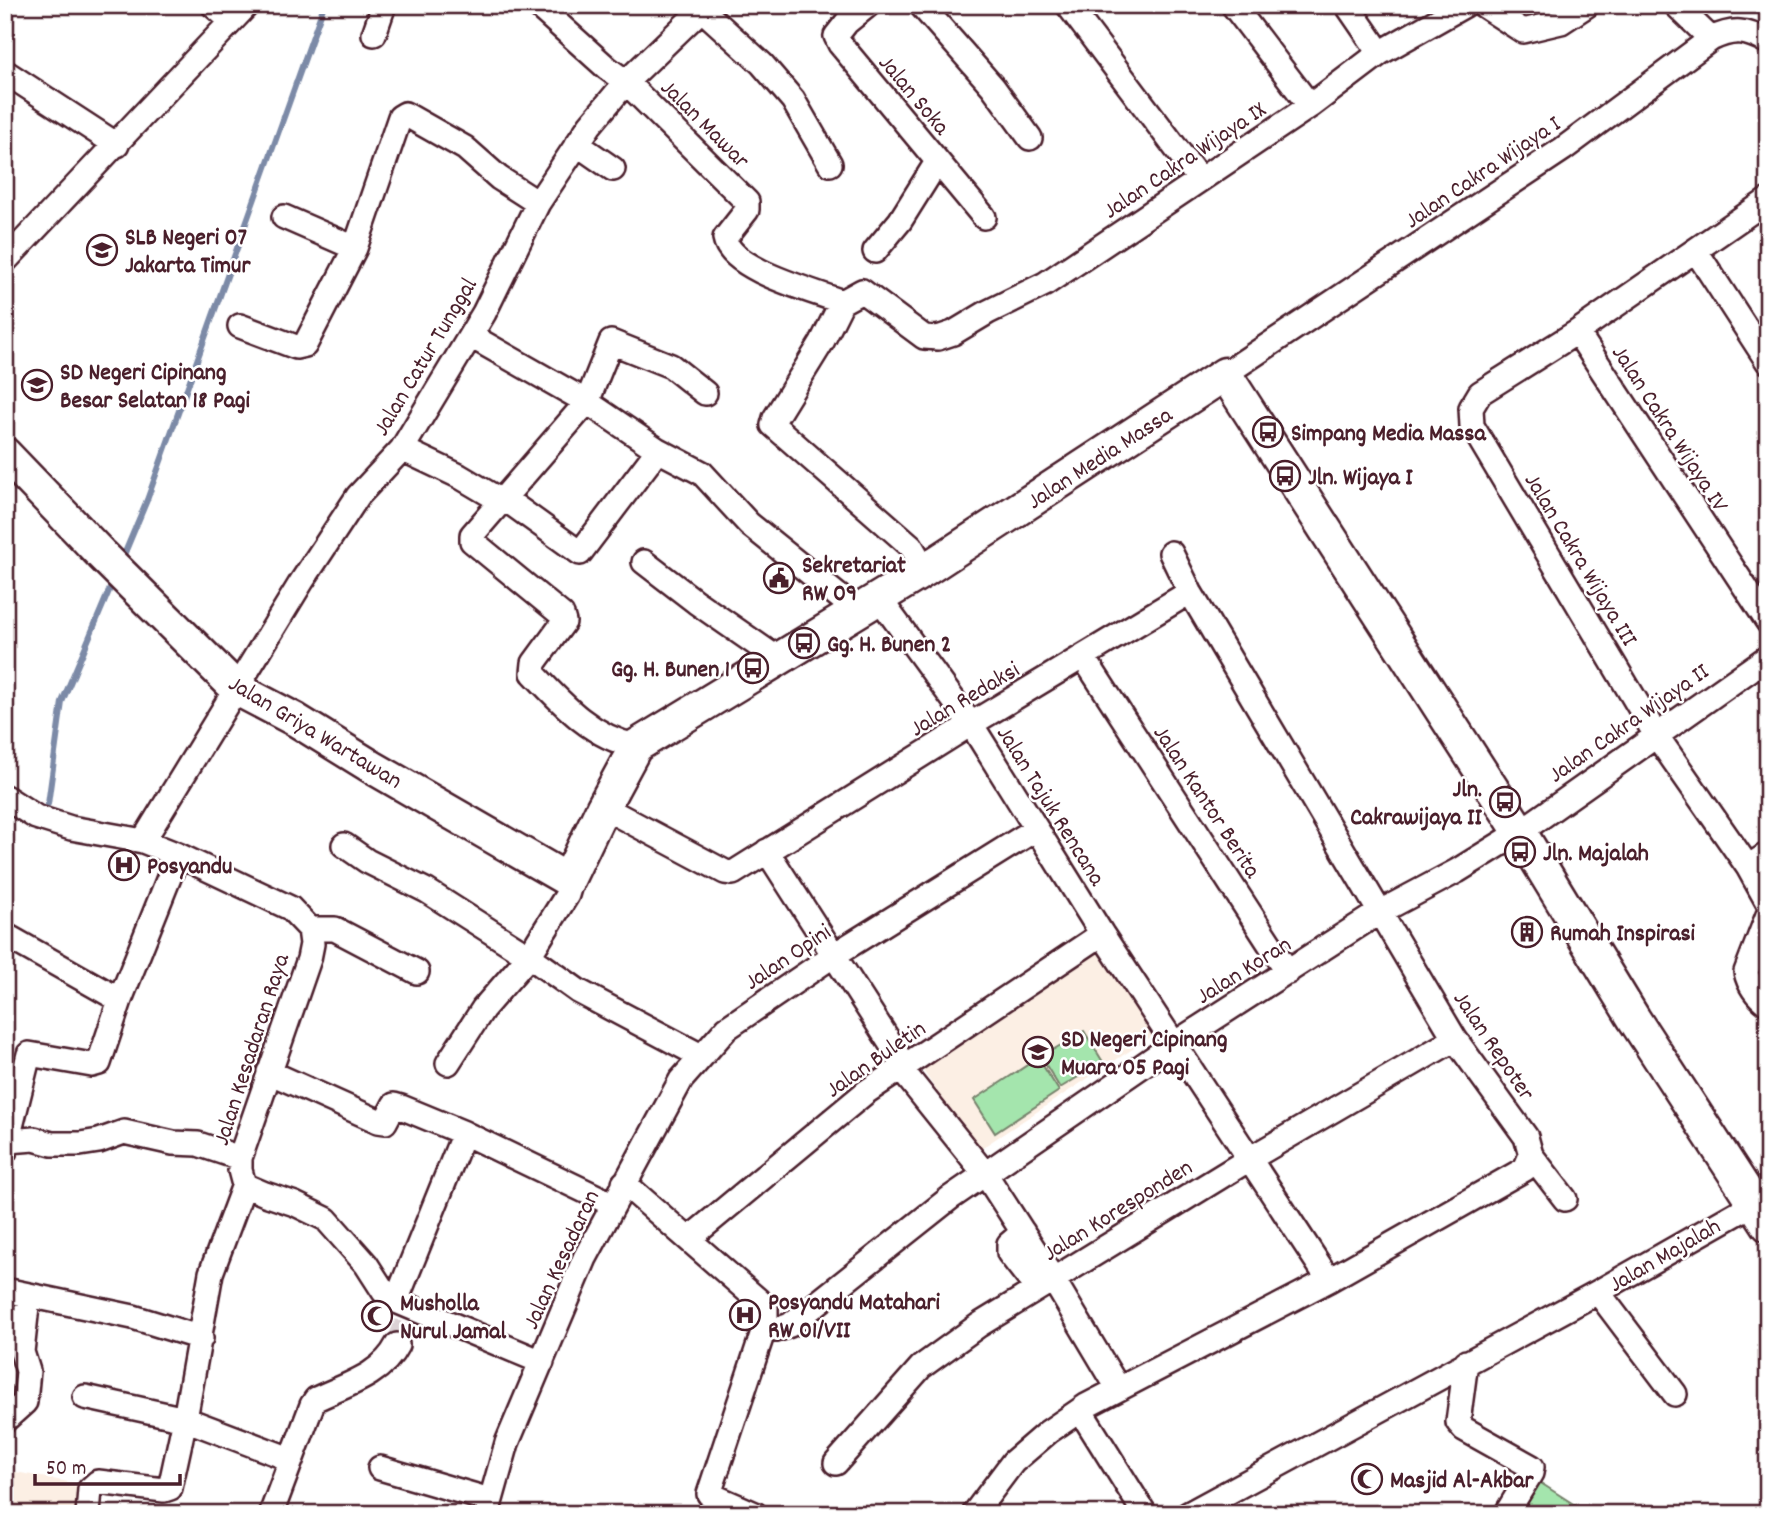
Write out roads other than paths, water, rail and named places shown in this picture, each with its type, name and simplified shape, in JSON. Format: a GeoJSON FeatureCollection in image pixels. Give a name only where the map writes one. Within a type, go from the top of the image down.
{"type":"FeatureCollection","features":[{"type":"Feature","properties":{"kind":"street"},"geometry":{"type":"LineString","coordinates":[[5,261],[239,13],[213,5]]}},
{"type":"Feature","properties":{"kind":"street"},"geometry":{"type":"LineString","coordinates":[[374,34],[384,5]]}},
{"type":"Feature","properties":{"kind":"street","name":"Jalan Mawar"},"geometry":{"type":"LineString","coordinates":[[537,5],[626,82],[747,202],[747,209],[725,238],[727,246],[763,273],[842,302]]}},
{"type":"Feature","properties":{"kind":"street","name":"Jalan Soka"},"geometry":{"type":"LineString","coordinates":[[867,5],[847,22],[836,36],[840,44],[984,217]]}},
{"type":"Feature","properties":{"kind":"street"},"geometry":{"type":"LineString","coordinates":[[921,5],[993,87],[1030,138]]}},
{"type":"Feature","properties":{"kind":"street"},"geometry":{"type":"LineString","coordinates":[[1068,5],[1200,180]]}},
{"type":"Feature","properties":{"kind":"street"},"geometry":{"type":"LineString","coordinates":[[1233,5],[1311,106]]}},
{"type":"Feature","properties":{"kind":"street"},"geometry":{"type":"LineString","coordinates":[[1347,5],[1380,53]]}},
{"type":"Feature","properties":{"kind":"street","name":"Jalan Cakra Wijaya IX"},"geometry":{"type":"LineString","coordinates":[[842,302],[862,291],[924,337],[938,338],[953,333],[1045,284],[1311,106],[1380,53],[1465,5]]}},
{"type":"Feature","properties":{"kind":"street"},"geometry":{"type":"LineString","coordinates":[[1483,5],[1523,31],[1560,22],[1587,5]]}},
{"type":"Feature","properties":{"kind":"street"},"geometry":{"type":"LineString","coordinates":[[1676,5],[1711,38]]}},
{"type":"Feature","properties":{"kind":"street"},"geometry":{"type":"LineString","coordinates":[[702,7],[762,64],[793,100],[830,163]]}},
{"type":"Feature","properties":{"kind":"street","name":"Jalan Catur Tunggal"},"geometry":{"type":"LineString","coordinates":[[142,841],[302,581],[358,496],[401,449],[471,337],[538,203],[577,144],[626,82],[702,7]]}},
{"type":"Feature","properties":{"kind":"street","name":"Jalan Cakra Wijaya I"},"geometry":{"type":"LineString","coordinates":[[1226,374],[1563,149],[1711,38],[1726,32],[1750,32],[1768,42]]}},
{"type":"Feature","properties":{"kind":"street"},"geometry":{"type":"LineString","coordinates":[[5,72],[117,145]]}},
{"type":"Feature","properties":{"kind":"street"},"geometry":{"type":"LineString","coordinates":[[240,326],[296,347],[305,345],[355,248],[400,117],[405,114],[465,148],[499,178],[538,203]]}},
{"type":"Feature","properties":{"kind":"street"},"geometry":{"type":"LineString","coordinates":[[577,144],[613,169]]}},
{"type":"Feature","properties":{"kind":"street"},"geometry":{"type":"LineString","coordinates":[[874,251],[900,221],[937,162]]}},
{"type":"Feature","properties":{"kind":"street"},"geometry":{"type":"LineString","coordinates":[[1577,332],[1768,200]]}},
{"type":"Feature","properties":{"kind":"street"},"geometry":{"type":"LineString","coordinates":[[284,217],[355,248]]}},
{"type":"Feature","properties":{"kind":"street"},"geometry":{"type":"LineString","coordinates":[[1696,251],[1768,362]]}},
{"type":"Feature","properties":{"kind":"street"},"geometry":{"type":"LineString","coordinates":[[842,302],[773,425],[911,546],[925,570]]}},
{"type":"Feature","properties":{"kind":"street","name":"Jalan Cakra Wijaya III"},"geometry":{"type":"LineString","coordinates":[[1577,332],[1480,393],[1471,408],[1472,426],[1656,735],[1748,867],[1768,903]]}},
{"type":"Feature","properties":{"kind":"street","name":"Jalan Cakra Wijaya IV"},"geometry":{"type":"LineString","coordinates":[[1577,332],[1768,622]]}},
{"type":"Feature","properties":{"kind":"street","name":"Jalan Tajuk Rencana"},"geometry":{"type":"LineString","coordinates":[[471,337],[587,402],[659,450],[702,473],[749,524],[868,605],[971,724],[1102,934],[1329,1280]]}},
{"type":"Feature","properties":{"kind":"street"},"geometry":{"type":"LineString","coordinates":[[449,1063],[483,1009],[529,956],[567,895],[570,885],[568,880],[636,746],[616,742],[568,710],[534,673],[534,663],[564,622],[562,615],[472,541],[472,536],[587,402],[611,342],[671,366],[705,393]]}},
{"type":"Feature","properties":{"kind":"street"},"geometry":{"type":"LineString","coordinates":[[1226,374],[1520,832]]}},
{"type":"Feature","properties":{"kind":"street","name":"Jalan Media Massa"},"geometry":{"type":"LineString","coordinates":[[636,746],[925,570],[1226,374]]}},
{"type":"Feature","properties":{"kind":"street"},"geometry":{"type":"LineString","coordinates":[[401,449],[459,476],[503,502],[512,504],[580,554],[659,450]]}},
{"type":"Feature","properties":{"kind":"street","name":"Jalan Griya Wartawan"},"geometry":{"type":"LineString","coordinates":[[5,454],[136,590],[237,689],[296,720],[568,880]]}},
{"type":"Feature","properties":{"kind":"street","name":"Jalan Repoter"},"geometry":{"type":"LineString","coordinates":[[1171,553],[1190,592],[1378,913],[1455,1039],[1526,1137],[1531,1155],[1565,1199]]}},
{"type":"Feature","properties":{"kind":"street"},"geometry":{"type":"LineString","coordinates":[[644,562],[778,659]]}},
{"type":"Feature","properties":{"kind":"street","name":"Jalan Redaksi"},"geometry":{"type":"LineString","coordinates":[[603,807],[725,872],[733,873],[971,724],[1190,592]]}},
{"type":"Feature","properties":{"kind":"street","name":"Jalan Cakra Wijaya II"},"geometry":{"type":"LineString","coordinates":[[1520,832],[1768,657]]}},
{"type":"Feature","properties":{"kind":"street","name":"Jalan Kantor Berita"},"geometry":{"type":"LineString","coordinates":[[1084,658],[1288,972]]}},
{"type":"Feature","properties":{"kind":"street"},"geometry":{"type":"LineString","coordinates":[[5,797],[36,817],[71,828],[142,841],[178,855],[290,908],[310,929],[335,929],[417,972]]}},
{"type":"Feature","properties":{"kind":"street","name":"Jalan Opini"},"geometry":{"type":"LineString","coordinates":[[624,1183],[681,1080],[727,1028],[834,955],[1036,830]]}},
{"type":"Feature","properties":{"kind":"street","name":"Jalan Koran"},"geometry":{"type":"LineString","coordinates":[[766,1323],[776,1330],[790,1325],[950,1198],[1174,1044],[1378,913],[1457,871],[1520,832]]}},
{"type":"Feature","properties":{"kind":"street","name":"Jalan Majalah"},"geometry":{"type":"LineString","coordinates":[[1188,1514],[1598,1292],[1760,1215],[1627,1008],[1520,832]]}},
{"type":"Feature","properties":{"kind":"street"},"geometry":{"type":"LineString","coordinates":[[344,845],[367,862],[427,891],[578,990],[701,1056]]}},
{"type":"Feature","properties":{"kind":"street"},"geometry":{"type":"LineString","coordinates":[[767,851],[897,1054],[901,1069],[986,1175],[1023,1232],[1009,1244],[1009,1253],[1045,1284],[1118,1388]]}},
{"type":"Feature","properties":{"kind":"street"},"geometry":{"type":"LineString","coordinates":[[1748,867],[1768,854]]}},
{"type":"Feature","properties":{"kind":"street"},"geometry":{"type":"LineString","coordinates":[[6,1148],[29,1054],[92,1065],[99,1063],[120,1000],[178,855]]}},
{"type":"Feature","properties":{"kind":"street"},"geometry":{"type":"LineString","coordinates":[[1768,915],[1746,972],[1748,981],[1768,1004]]}},
{"type":"Feature","properties":{"kind":"street","name":"Jalan Kesadaran Raya"},"geometry":{"type":"LineString","coordinates":[[244,1185],[240,1158],[309,959],[312,944],[310,929]]}},
{"type":"Feature","properties":{"kind":"street","name":"Jalan Buletin"},"geometry":{"type":"LineString","coordinates":[[690,1238],[866,1092],[1102,934]]}},
{"type":"Feature","properties":{"kind":"street"},"geometry":{"type":"LineString","coordinates":[[5,935],[120,1000]]}},
{"type":"Feature","properties":{"kind":"street","name":"Jalan Koresponden"},"geometry":{"type":"LineString","coordinates":[[836,1463],[921,1367],[979,1325],[1251,1158],[1455,1039]]}},
{"type":"Feature","properties":{"kind":"street"},"geometry":{"type":"LineString","coordinates":[[269,1072],[378,1121],[385,1122],[394,1105],[464,1133],[612,1204]]}},
{"type":"Feature","properties":{"kind":"street"},"geometry":{"type":"LineString","coordinates":[[6,1148],[34,1139],[52,1144],[80,1144],[99,1141],[124,1132],[173,1143],[198,1144],[240,1158]]}},
{"type":"Feature","properties":{"kind":"street"},"geometry":{"type":"LineString","coordinates":[[405,1310],[464,1133]]}},
{"type":"Feature","properties":{"kind":"street"},"geometry":{"type":"LineString","coordinates":[[974,1514],[1013,1462],[1048,1432],[1080,1410],[1329,1280],[1525,1169],[1531,1155]]}},
{"type":"Feature","properties":{"kind":"street"},"geometry":{"type":"LineString","coordinates":[[624,1183],[766,1307],[766,1323],[709,1494],[755,1514]]}},
{"type":"Feature","properties":{"kind":"street","name":"Jalan Kesadaran"},"geometry":{"type":"LineString","coordinates":[[489,1507],[507,1443],[585,1258],[624,1183]]}},
{"type":"Feature","properties":{"kind":"street"},"geometry":{"type":"LineString","coordinates":[[88,1514],[90,1489],[98,1482],[164,1490],[170,1488],[201,1338],[211,1273],[244,1185],[295,1203],[326,1219],[366,1264],[384,1292],[405,1310],[542,1363]]}},
{"type":"Feature","properties":{"kind":"street"},"geometry":{"type":"LineString","coordinates":[[5,1290],[28,1297],[133,1317],[201,1338]]}},
{"type":"Feature","properties":{"kind":"street"},"geometry":{"type":"LineString","coordinates":[[1598,1292],[1675,1394]]}},
{"type":"Feature","properties":{"kind":"street"},"geometry":{"type":"LineString","coordinates":[[5,1420],[25,1402],[28,1370],[22,1352],[28,1297]]}},
{"type":"Feature","properties":{"kind":"street"},"geometry":{"type":"LineString","coordinates":[[271,1514],[290,1459],[316,1399],[374,1372],[391,1358],[397,1345]]}},
{"type":"Feature","properties":{"kind":"street"},"geometry":{"type":"LineString","coordinates":[[1466,1362],[1458,1423],[1464,1429],[1532,1466],[1531,1473],[1506,1514]]}},
{"type":"Feature","properties":{"kind":"street"},"geometry":{"type":"LineString","coordinates":[[85,1397],[185,1419],[290,1459]]}},
{"type":"Feature","properties":{"kind":"street"},"geometry":{"type":"LineString","coordinates":[[1080,1410],[1145,1514]]}},
{"type":"Feature","properties":{"kind":"street"},"geometry":{"type":"LineString","coordinates":[[380,1468],[489,1507]]}},
{"type":"Feature","properties":{"kind":"waterway"},"geometry":{"type":"LineString","coordinates":[[121,562],[147,500],[324,5]]}},
{"type":"Feature","properties":{"kind":"waterway"},"geometry":{"type":"LineString","coordinates":[[48,804],[62,702],[114,579]]}},
{"type":"Feature","properties":{"kind":"tunnel"},"geometry":{"type":"LineString","coordinates":[[397,1345],[408,1320]]}},
{"type":"Feature","properties":{"kind":"place","name":"SLB Negeri 07 Jakarta Timur"},"geometry":{"type":"Point","coordinates":[102,250]}},
{"type":"Feature","properties":{"kind":"place","name":"SD Negeri Cipinang Besar Selatan 18 Pagi"},"geometry":{"type":"Point","coordinates":[37,385]}},
{"type":"Feature","properties":{"kind":"place","name":"Simpang Media Massa"},"geometry":{"type":"Point","coordinates":[1268,432]}},
{"type":"Feature","properties":{"kind":"place","name":"Jln. Wijaya I"},"geometry":{"type":"Point","coordinates":[1285,476]}},
{"type":"Feature","properties":{"kind":"place","name":"Sekretariat RW 09"},"geometry":{"type":"Point","coordinates":[779,578]}},
{"type":"Feature","properties":{"kind":"place","name":"Gg. H. Bunen 2"},"geometry":{"type":"Point","coordinates":[804,643]}},
{"type":"Feature","properties":{"kind":"place","name":"Gg. H. Bunen 1"},"geometry":{"type":"Point","coordinates":[753,668]}},
{"type":"Feature","properties":{"kind":"place","name":"Jln. Cakrawijaya II"},"geometry":{"type":"Point","coordinates":[1505,802]}},
{"type":"Feature","properties":{"kind":"place","name":"Jln. Majalah"},"geometry":{"type":"Point","coordinates":[1520,852]}},
{"type":"Feature","properties":{"kind":"place","name":"Posyandu"},"geometry":{"type":"Point","coordinates":[124,865]}},
{"type":"Feature","properties":{"kind":"place","name":"Rumah Inspirasi"},"geometry":{"type":"Point","coordinates":[1527,932]}},
{"type":"Feature","properties":{"kind":"place","name":"SD Negeri Cipinang Muara 05 Pagi"},"geometry":{"type":"Point","coordinates":[1038,1052]}},
{"type":"Feature","properties":{"kind":"place","name":"Posyandu Matahari RW 01/VII"},"geometry":{"type":"Point","coordinates":[745,1315]}},
{"type":"Feature","properties":{"kind":"place","name":"Musholla Nurul Jamal"},"geometry":{"type":"Point","coordinates":[377,1316]}},
{"type":"Feature","properties":{"kind":"place","name":"Masjid Al-Akbar"},"geometry":{"type":"Point","coordinates":[1367,1479]}}]}
